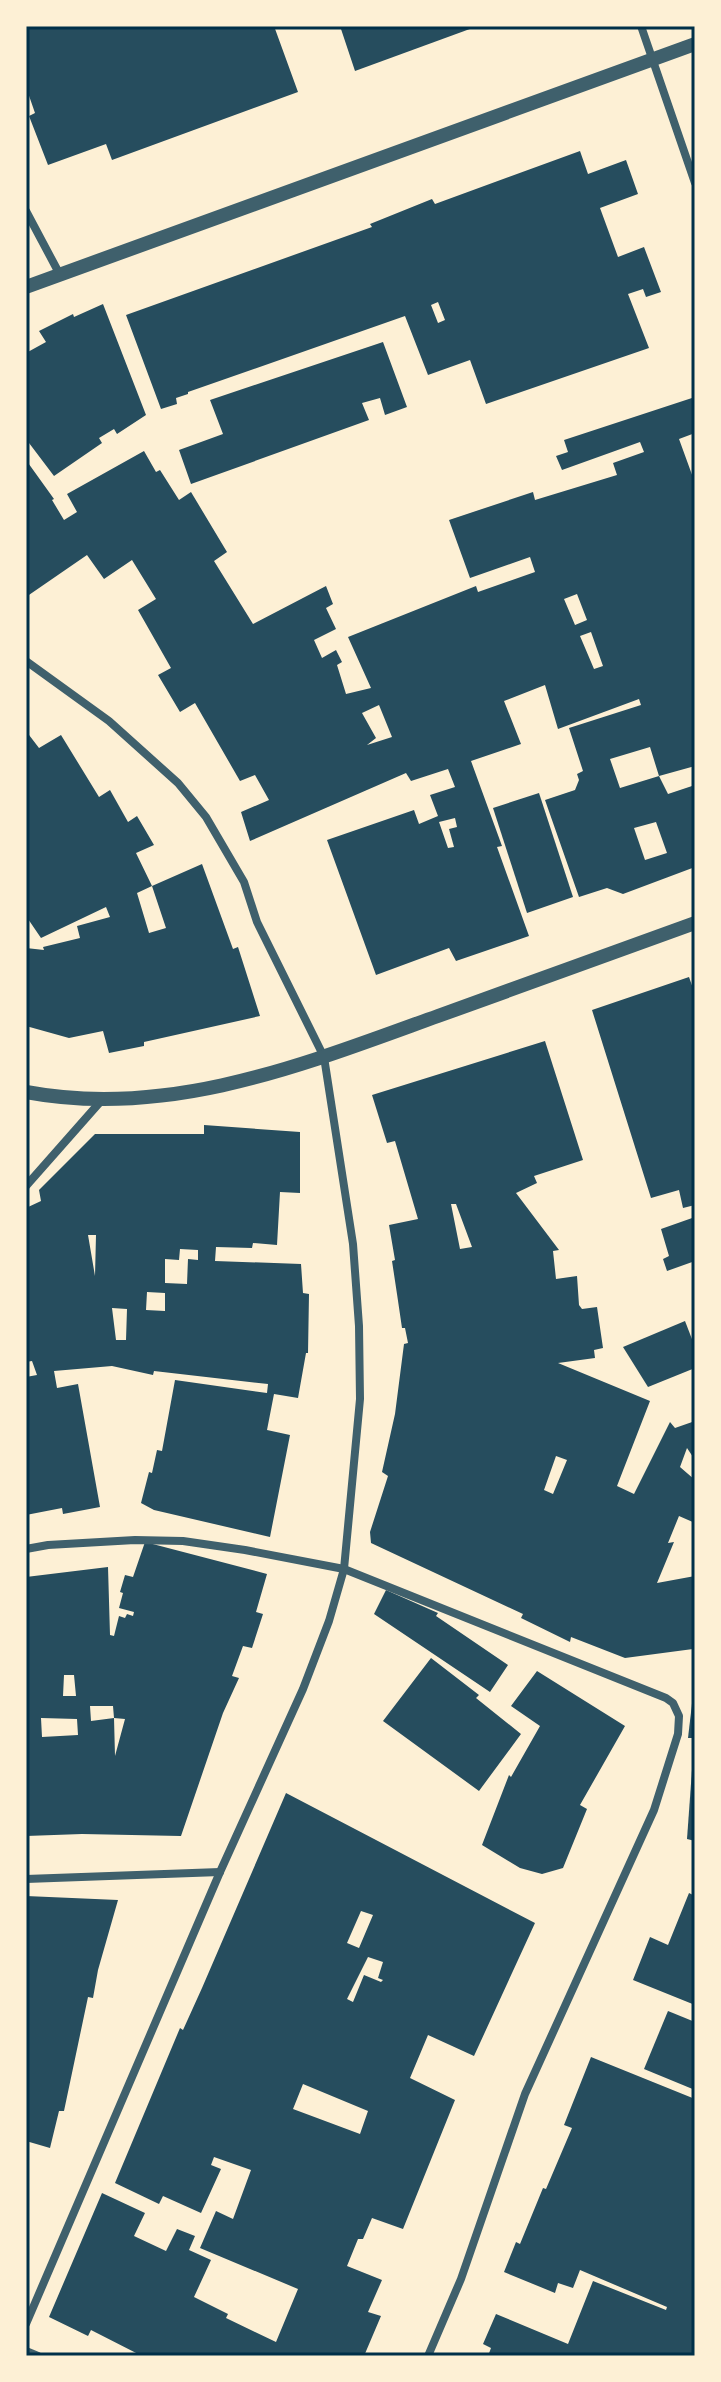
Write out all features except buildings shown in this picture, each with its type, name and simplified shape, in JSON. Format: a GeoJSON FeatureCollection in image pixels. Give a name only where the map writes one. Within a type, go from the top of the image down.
{"type":"FeatureCollection","features":[{"type":"Feature","properties":{"kind":"street"},"geometry":{"type":"LineString","coordinates":[[641,26],[695,183]]}},
{"type":"Feature","properties":{"kind":"street"},"geometry":{"type":"LineString","coordinates":[[26,287],[695,44]]}},
{"type":"Feature","properties":{"kind":"street"},"geometry":{"type":"LineString","coordinates":[[26,211],[59,273]]}},
{"type":"Feature","properties":{"kind":"street"},"geometry":{"type":"LineString","coordinates":[[26,661],[109,721],[178,783],[206,817],[244,882],[257,922],[324,1057],[353,1244],[360,1399],[344,1569],[329,1621],[303,1689],[220,1872],[26,2324]]}},
{"type":"Feature","properties":{"kind":"street"},"geometry":{"type":"LineString","coordinates":[[26,1092],[101,1101],[179,1095],[244,1081],[324,1057],[695,923]]}},
{"type":"Feature","properties":{"kind":"street"},"geometry":{"type":"LineString","coordinates":[[26,1186],[101,1101]]}},
{"type":"Feature","properties":{"kind":"street"},"geometry":{"type":"LineString","coordinates":[[26,1549],[135,1540],[183,1541],[344,1569],[673,1703],[679,1716],[672,1756],[654,1810],[525,2094],[461,2279],[428,2356]]}},
{"type":"Feature","properties":{"kind":"street"},"geometry":{"type":"LineString","coordinates":[[26,1879],[220,1872]]}},
{"type":"Feature","properties":{"kind":"street"},"geometry":{"type":"LineString","coordinates":[[26,2351],[38,2356]]}}]}
